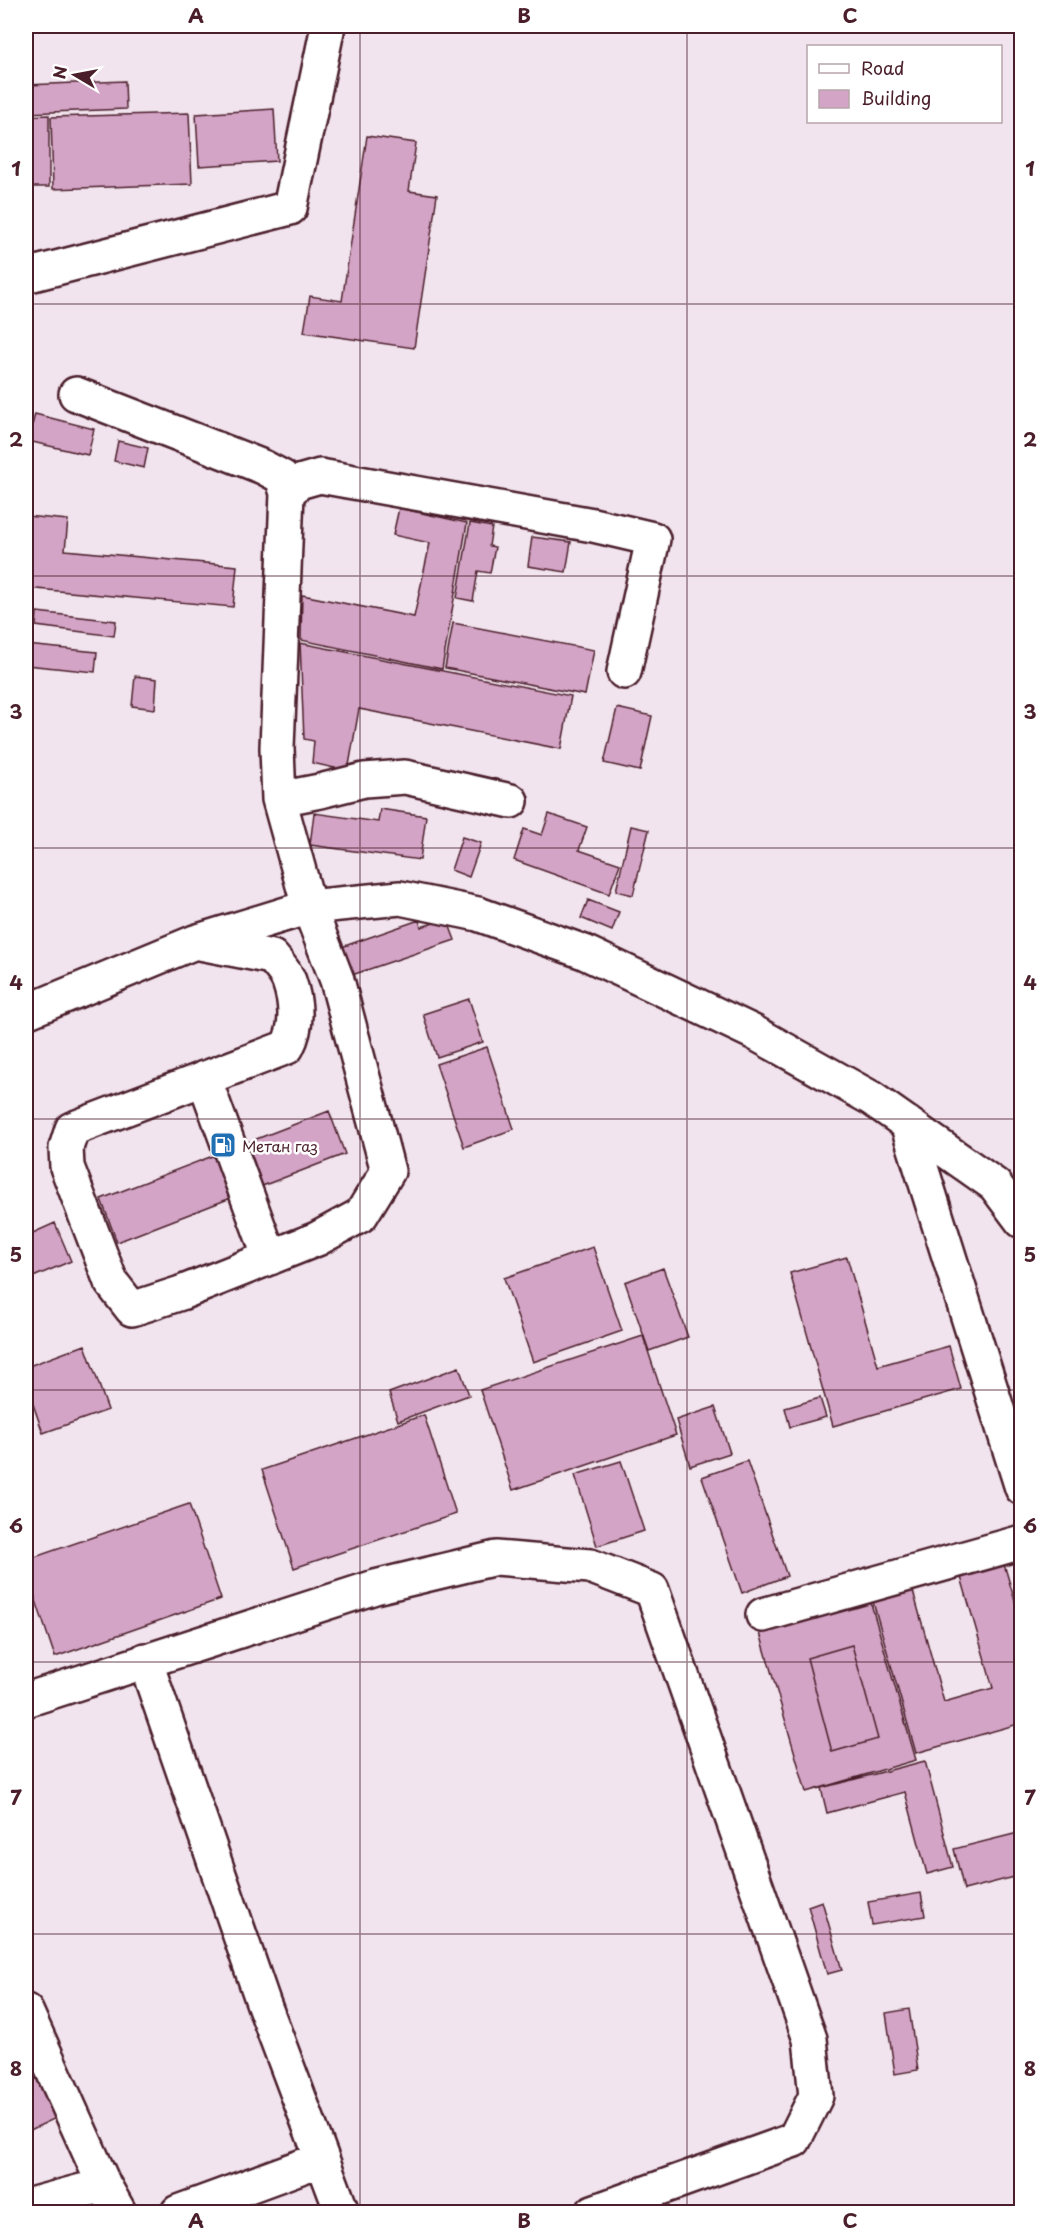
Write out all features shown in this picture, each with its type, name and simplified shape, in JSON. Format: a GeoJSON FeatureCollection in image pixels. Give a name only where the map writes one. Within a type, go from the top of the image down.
{"type":"FeatureCollection","features":[{"type":"Feature","properties":{"kind":"lane"},"geometry":{"type":"LineString","coordinates":[[26,273],[33,274],[290,208],[328,26]]}},
{"type":"Feature","properties":{"kind":"lane"},"geometry":{"type":"LineString","coordinates":[[76,394],[263,467],[282,477],[287,493],[277,748],[279,799],[309,907],[337,980],[388,1171],[361,1215],[317,1239],[181,1293],[132,1309],[111,1282],[67,1167],[66,1148],[72,1129],[287,1047],[294,1032],[296,1016],[289,980],[273,957],[195,942]]}},
{"type":"Feature","properties":{"kind":"lane"},"geometry":{"type":"LineString","coordinates":[[287,493],[299,482],[320,477],[593,525],[652,539],[624,672]]}},
{"type":"Feature","properties":{"kind":"lane"},"geometry":{"type":"LineString","coordinates":[[279,799],[364,780],[405,777],[511,801]]}},
{"type":"Feature","properties":{"kind":"lane"},"geometry":{"type":"LineString","coordinates":[[26,1012],[195,942],[309,907],[400,898],[478,914],[584,952],[753,1032],[871,1098],[995,1185],[1022,1221]]}},
{"type":"Feature","properties":{"kind":"lane"},"geometry":{"type":"LineString","coordinates":[[204,1078],[270,1258]]}},
{"type":"Feature","properties":{"kind":"lane"},"geometry":{"type":"LineString","coordinates":[[907,1122],[1022,1488]]}},
{"type":"Feature","properties":{"kind":"lane"},"geometry":{"type":"LineString","coordinates":[[763,1615],[1022,1542]]}},
{"type":"Feature","properties":{"kind":"lane"},"geometry":{"type":"LineString","coordinates":[[26,1700],[375,1587],[496,1558],[590,1566],[652,1590],[810,2039],[816,2096],[795,2140],[593,2212]]}},
{"type":"Feature","properties":{"kind":"lane"},"geometry":{"type":"LineString","coordinates":[[145,1660],[263,2002],[342,2212]]}},
{"type":"Feature","properties":{"kind":"lane"},"geometry":{"type":"LineString","coordinates":[[26,2011],[111,2199],[26,2206]]}},
{"type":"Feature","properties":{"kind":"lane"},"geometry":{"type":"LineString","coordinates":[[178,2212],[322,2159]]}},
{"type":"Feature","properties":{"kind":"building"},"geometry":{"type":"Polygon","coordinates":[[[125,81],[126,109],[26,113],[26,85],[125,81]]]}},
{"type":"Feature","properties":{"kind":"building"},"geometry":{"type":"Polygon","coordinates":[[[274,109],[277,161],[199,166],[196,114],[274,109]]]}},
{"type":"Feature","properties":{"kind":"building"},"geometry":{"type":"Polygon","coordinates":[[[189,113],[192,184],[53,189],[51,117],[189,113]]]}},
{"type":"Feature","properties":{"kind":"building"},"geometry":{"type":"Polygon","coordinates":[[[49,115],[49,187],[26,187],[26,116],[49,115]]]}},
{"type":"Feature","properties":{"kind":"building"},"geometry":{"type":"Polygon","coordinates":[[[367,136],[416,143],[409,191],[437,195],[414,348],[304,332],[310,296],[342,301],[367,136]]]}},
{"type":"Feature","properties":{"kind":"building"},"geometry":{"type":"Polygon","coordinates":[[[35,414],[94,429],[88,455],[28,441],[35,414]]]}},
{"type":"Feature","properties":{"kind":"building"},"geometry":{"type":"Polygon","coordinates":[[[118,441],[148,448],[144,468],[114,461],[118,441]]]}},
{"type":"Feature","properties":{"kind":"building"},"geometry":{"type":"Polygon","coordinates":[[[399,508],[467,523],[442,669],[301,640],[302,595],[414,617],[430,543],[393,535],[399,508]]]}},
{"type":"Feature","properties":{"kind":"building"},"geometry":{"type":"Polygon","coordinates":[[[26,516],[68,520],[65,550],[237,566],[233,607],[26,588],[26,516]]]}},
{"type":"Feature","properties":{"kind":"building"},"geometry":{"type":"Polygon","coordinates":[[[470,523],[492,527],[489,546],[495,547],[490,573],[478,571],[473,601],[457,598],[470,523]]]}},
{"type":"Feature","properties":{"kind":"building"},"geometry":{"type":"Polygon","coordinates":[[[532,537],[571,542],[566,572],[528,566],[532,537]]]}},
{"type":"Feature","properties":{"kind":"building"},"geometry":{"type":"Polygon","coordinates":[[[37,612],[116,621],[114,636],[36,626],[37,612]]]}},
{"type":"Feature","properties":{"kind":"building"},"geometry":{"type":"Polygon","coordinates":[[[453,623],[594,650],[585,695],[445,668],[453,623]]]}},
{"type":"Feature","properties":{"kind":"building"},"geometry":{"type":"Polygon","coordinates":[[[300,643],[571,696],[561,749],[359,709],[348,771],[312,763],[314,741],[304,739],[300,643]]]}},
{"type":"Feature","properties":{"kind":"building"},"geometry":{"type":"Polygon","coordinates":[[[26,645],[97,652],[95,672],[26,665],[26,645]]]}},
{"type":"Feature","properties":{"kind":"building"},"geometry":{"type":"Polygon","coordinates":[[[135,676],[157,679],[155,709],[132,706],[135,676]]]}},
{"type":"Feature","properties":{"kind":"building"},"geometry":{"type":"Polygon","coordinates":[[[617,708],[652,716],[640,771],[604,763],[617,708]]]}},
{"type":"Feature","properties":{"kind":"building"},"geometry":{"type":"Polygon","coordinates":[[[380,809],[426,816],[420,860],[310,845],[314,813],[378,822],[380,809]]]}},
{"type":"Feature","properties":{"kind":"building"},"geometry":{"type":"Polygon","coordinates":[[[549,814],[587,827],[579,850],[620,864],[609,894],[514,860],[524,829],[542,835],[549,814]]]}},
{"type":"Feature","properties":{"kind":"building"},"geometry":{"type":"Polygon","coordinates":[[[631,826],[649,830],[633,895],[616,891],[631,826]]]}},
{"type":"Feature","properties":{"kind":"building"},"geometry":{"type":"Polygon","coordinates":[[[462,837],[481,843],[469,877],[451,870],[462,837]]]}},
{"type":"Feature","properties":{"kind":"building"},"geometry":{"type":"Polygon","coordinates":[[[588,900],[619,912],[612,931],[581,918],[588,900]]]}},
{"type":"Feature","properties":{"kind":"building"},"geometry":{"type":"Polygon","coordinates":[[[447,919],[455,940],[346,977],[336,949],[419,920],[421,927],[447,919]]]}},
{"type":"Feature","properties":{"kind":"building"},"geometry":{"type":"Polygon","coordinates":[[[469,999],[483,1042],[437,1057],[423,1014],[469,999]]]}},
{"type":"Feature","properties":{"kind":"building"},"geometry":{"type":"Polygon","coordinates":[[[487,1047],[514,1129],[464,1147],[436,1064],[487,1047]]]}},
{"type":"Feature","properties":{"kind":"building"},"geometry":{"type":"Polygon","coordinates":[[[329,1111],[345,1154],[117,1242],[101,1199],[329,1111]]]}},
{"type":"Feature","properties":{"kind":"building"},"geometry":{"type":"Polygon","coordinates":[[[55,1223],[71,1261],[26,1280],[26,1236],[55,1223]]]}},
{"type":"Feature","properties":{"kind":"building"},"geometry":{"type":"Polygon","coordinates":[[[593,1247],[622,1331],[533,1362],[504,1278],[593,1247]]]}},
{"type":"Feature","properties":{"kind":"building"},"geometry":{"type":"Polygon","coordinates":[[[847,1257],[878,1366],[949,1346],[961,1389],[833,1426],[790,1273],[847,1257]]]}},
{"type":"Feature","properties":{"kind":"building"},"geometry":{"type":"Polygon","coordinates":[[[663,1268],[688,1337],[649,1351],[625,1282],[663,1268]]]}},
{"type":"Feature","properties":{"kind":"building"},"geometry":{"type":"Polygon","coordinates":[[[643,1336],[676,1435],[513,1490],[480,1390],[643,1336]]]}},
{"type":"Feature","properties":{"kind":"building"},"geometry":{"type":"Polygon","coordinates":[[[85,1345],[108,1410],[43,1433],[26,1384],[26,1367],[85,1345]]]}},
{"type":"Feature","properties":{"kind":"building"},"geometry":{"type":"Polygon","coordinates":[[[459,1367],[469,1395],[398,1421],[389,1393],[459,1367]]]}},
{"type":"Feature","properties":{"kind":"building"},"geometry":{"type":"Polygon","coordinates":[[[820,1398],[826,1417],[790,1427],[785,1408],[820,1398]]]}},
{"type":"Feature","properties":{"kind":"building"},"geometry":{"type":"Polygon","coordinates":[[[715,1407],[730,1453],[690,1466],[676,1420],[715,1407]]]}},
{"type":"Feature","properties":{"kind":"building"},"geometry":{"type":"Polygon","coordinates":[[[424,1415],[456,1514],[294,1568],[262,1470],[424,1415]]]}},
{"type":"Feature","properties":{"kind":"building"},"geometry":{"type":"Polygon","coordinates":[[[621,1461],[644,1531],[597,1546],[575,1475],[621,1461]]]}},
{"type":"Feature","properties":{"kind":"building"},"geometry":{"type":"Polygon","coordinates":[[[747,1461],[787,1576],[742,1593],[702,1477],[747,1461]]]}},
{"type":"Feature","properties":{"kind":"building"},"geometry":{"type":"Polygon","coordinates":[[[189,1504],[221,1599],[55,1657],[26,1571],[26,1560],[189,1504]]]}},
{"type":"Feature","properties":{"kind":"building"},"geometry":{"type":"Polygon","coordinates":[[[1004,1564],[1022,1625],[1022,1723],[916,1753],[873,1602],[913,1591],[944,1702],[993,1688],[961,1577],[1004,1564]]]}},
{"type":"Feature","properties":{"kind":"building"},"geometry":{"type":"Polygon","coordinates":[[[870,1600],[916,1760],[806,1792],[760,1633],[870,1600]],[[852,1645],[807,1658],[832,1752],[878,1739],[852,1645]]]}},
{"type":"Feature","properties":{"kind":"building"},"geometry":{"type":"Polygon","coordinates":[[[852,1645],[878,1739],[832,1752],[807,1658],[852,1645]]]}},
{"type":"Feature","properties":{"kind":"building"},"geometry":{"type":"Polygon","coordinates":[[[925,1761],[953,1867],[927,1874],[905,1792],[827,1813],[821,1788],[925,1761]]]}},
{"type":"Feature","properties":{"kind":"building"},"geometry":{"type":"Polygon","coordinates":[[[1022,1832],[1022,1875],[964,1890],[954,1849],[1022,1832]]]}},
{"type":"Feature","properties":{"kind":"building"},"geometry":{"type":"Polygon","coordinates":[[[921,1893],[925,1916],[872,1925],[868,1902],[921,1893]]]}},
{"type":"Feature","properties":{"kind":"building"},"geometry":{"type":"Polygon","coordinates":[[[822,1901],[842,1970],[827,1974],[808,1906],[822,1901]]]}},
{"type":"Feature","properties":{"kind":"building"},"geometry":{"type":"Polygon","coordinates":[[[909,2009],[918,2070],[895,2074],[886,2013],[909,2009]]]}},
{"type":"Feature","properties":{"kind":"building"},"geometry":{"type":"Polygon","coordinates":[[[26,2048],[56,2118],[26,2132],[26,2048]]]}},
{"type":"Feature","properties":{"kind":"place","name":"Метан газ"},"geometry":{"type":"Point","coordinates":[223,1145]}}]}
